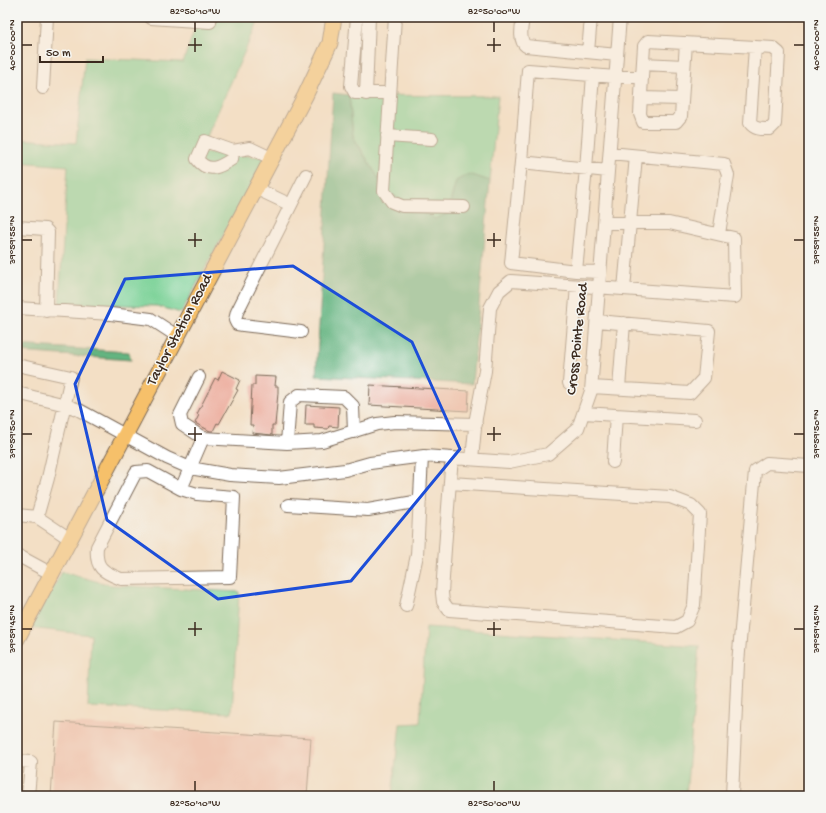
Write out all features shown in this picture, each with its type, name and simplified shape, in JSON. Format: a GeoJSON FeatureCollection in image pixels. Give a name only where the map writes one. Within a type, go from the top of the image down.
{"type":"FeatureCollection","features":[{"type":"Feature","properties":{"kind":"main road","name":"Taylor Station Road"},"geometry":{"type":"LineString","coordinates":[[17,639],[305,96],[330,43],[334,17]]}},
{"type":"Feature","properties":{"kind":"street"},"geometry":{"type":"LineString","coordinates":[[43,88],[47,17]]}},
{"type":"Feature","properties":{"kind":"street"},"geometry":{"type":"LineString","coordinates":[[151,17],[210,22],[210,17]]}},
{"type":"Feature","properties":{"kind":"street"},"geometry":{"type":"LineString","coordinates":[[357,17],[351,86],[355,93],[390,94]]}},
{"type":"Feature","properties":{"kind":"street"},"geometry":{"type":"LineString","coordinates":[[366,94],[369,17]]}},
{"type":"Feature","properties":{"kind":"street"},"geometry":{"type":"LineString","coordinates":[[395,17],[384,191],[392,202],[402,206],[464,207]]}},
{"type":"Feature","properties":{"kind":"street"},"geometry":{"type":"LineString","coordinates":[[523,17],[521,39],[523,44],[526,46],[617,55]]}},
{"type":"Feature","properties":{"kind":"street"},"geometry":{"type":"LineString","coordinates":[[588,52],[591,17]]}},
{"type":"Feature","properties":{"kind":"street","name":"Cross Pointe Road"},"geometry":{"type":"LineString","coordinates":[[17,393],[66,405],[79,410],[167,458],[190,468],[230,475],[279,478],[345,470],[370,463],[422,457],[510,462],[548,454],[578,428],[592,387],[620,17]]}},
{"type":"Feature","properties":{"kind":"street"},"geometry":{"type":"LineString","coordinates":[[686,43],[681,116],[676,122],[643,122],[640,114],[644,46],[648,41],[686,43],[773,48],[779,53],[775,124],[770,129],[757,129],[750,123],[755,47]]}},
{"type":"Feature","properties":{"kind":"street"},"geometry":{"type":"LineString","coordinates":[[643,64],[684,66]]}},
{"type":"Feature","properties":{"kind":"street"},"geometry":{"type":"LineString","coordinates":[[600,272],[511,264],[528,70],[642,78]]}},
{"type":"Feature","properties":{"kind":"street"},"geometry":{"type":"LineString","coordinates":[[576,271],[593,75]]}},
{"type":"Feature","properties":{"kind":"street"},"geometry":{"type":"LineString","coordinates":[[641,98],[682,99]]}},
{"type":"Feature","properties":{"kind":"street"},"geometry":{"type":"LineString","coordinates":[[387,136],[432,139]]}},
{"type":"Feature","properties":{"kind":"street"},"geometry":{"type":"LineString","coordinates":[[234,151],[250,148],[271,158]]}},
{"type":"Feature","properties":{"kind":"street"},"geometry":{"type":"LineString","coordinates":[[610,153],[724,164],[728,175],[719,234]]}},
{"type":"Feature","properties":{"kind":"street"},"geometry":{"type":"LineString","coordinates":[[624,289],[636,156]]}},
{"type":"Feature","properties":{"kind":"street"},"geometry":{"type":"LineString","coordinates":[[521,162],[608,171]]}},
{"type":"Feature","properties":{"kind":"street"},"geometry":{"type":"LineString","coordinates":[[301,332],[237,324],[235,320],[237,312],[306,175]]}},
{"type":"Feature","properties":{"kind":"street"},"geometry":{"type":"LineString","coordinates":[[255,188],[291,205]]}},
{"type":"Feature","properties":{"kind":"street"},"geometry":{"type":"LineString","coordinates":[[472,459],[476,424],[486,371],[490,308],[499,291],[511,281],[735,297],[734,238],[669,223],[604,222]]}},
{"type":"Feature","properties":{"kind":"street"},"geometry":{"type":"LineString","coordinates":[[17,227],[45,229],[48,232],[46,311]]}},
{"type":"Feature","properties":{"kind":"street"},"geometry":{"type":"LineString","coordinates":[[569,383],[577,286]]}},
{"type":"Feature","properties":{"kind":"street"},"geometry":{"type":"LineString","coordinates":[[17,308],[111,314],[151,319],[177,336]]}},
{"type":"Feature","properties":{"kind":"street"},"geometry":{"type":"LineString","coordinates":[[592,387],[690,393],[704,378],[709,331],[597,321]]}},
{"type":"Feature","properties":{"kind":"street"},"geometry":{"type":"LineString","coordinates":[[619,388],[624,323]]}},
{"type":"Feature","properties":{"kind":"street"},"geometry":{"type":"LineString","coordinates":[[17,365],[71,377],[66,405],[37,517]]}},
{"type":"Feature","properties":{"kind":"street"},"geometry":{"type":"LineString","coordinates":[[199,377],[180,415],[182,424],[203,438],[286,443],[322,441],[377,424],[395,422],[476,424]]}},
{"type":"Feature","properties":{"kind":"street"},"geometry":{"type":"LineString","coordinates":[[286,443],[290,402],[299,395],[344,397],[353,406],[354,432]]}},
{"type":"Feature","properties":{"kind":"street"},"geometry":{"type":"LineString","coordinates":[[584,413],[695,420]]}},
{"type":"Feature","properties":{"kind":"street"},"geometry":{"type":"LineString","coordinates":[[613,462],[616,415]]}},
{"type":"Feature","properties":{"kind":"street"},"geometry":{"type":"LineString","coordinates":[[181,488],[203,438]]}},
{"type":"Feature","properties":{"kind":"street"},"geometry":{"type":"LineString","coordinates":[[406,606],[417,554],[422,457]]}},
{"type":"Feature","properties":{"kind":"street"},"geometry":{"type":"LineString","coordinates":[[450,484],[670,496],[691,505],[700,514],[694,605],[687,620],[676,627],[449,610],[443,602],[442,592],[450,484],[452,458]]}},
{"type":"Feature","properties":{"kind":"street"},"geometry":{"type":"LineString","coordinates":[[732,796],[738,663],[755,471],[767,463],[809,466]]}},
{"type":"Feature","properties":{"kind":"street"},"geometry":{"type":"LineString","coordinates":[[148,471],[181,488],[197,494],[234,497],[230,577],[121,579],[108,574],[101,568],[96,558],[97,547],[136,472],[148,471]]}},
{"type":"Feature","properties":{"kind":"street"},"geometry":{"type":"LineString","coordinates":[[288,505],[368,510],[420,501]]}},
{"type":"Feature","properties":{"kind":"street"},"geometry":{"type":"LineString","coordinates":[[17,515],[37,517],[70,539]]}},
{"type":"Feature","properties":{"kind":"street"},"geometry":{"type":"LineString","coordinates":[[17,556],[52,574]]}},
{"type":"Feature","properties":{"kind":"street"},"geometry":{"type":"LineString","coordinates":[[17,761],[31,762],[28,796]]}},
{"type":"Feature","properties":{"kind":"highlighted area"},"geometry":{"type":"Polygon","coordinates":[[[293,266],[412,342],[460,449],[351,581],[218,599],[107,520],[75,384],[125,279],[293,266]]]}},
{"type":"Feature","properties":{"kind":"green space"},"geometry":{"type":"Polygon","coordinates":[[[199,17],[260,17],[200,152],[262,157],[265,159],[181,313],[157,306],[59,303],[68,166],[17,162],[17,139],[76,143],[85,58],[183,62],[199,17]]]}},
{"type":"Feature","properties":{"kind":"green space"},"geometry":{"type":"Polygon","coordinates":[[[333,93],[349,95],[353,137],[387,192],[435,219],[447,214],[456,181],[469,174],[490,181],[472,384],[316,376],[333,93]]]}},
{"type":"Feature","properties":{"kind":"green space"},"geometry":{"type":"Polygon","coordinates":[[[349,95],[498,96],[490,181],[469,174],[456,181],[447,214],[435,219],[387,192],[353,136],[349,95]]]}},
{"type":"Feature","properties":{"kind":"green space"},"geometry":{"type":"Polygon","coordinates":[[[17,345],[129,352],[131,360],[17,352],[17,345]]]}},
{"type":"Feature","properties":{"kind":"green space"},"geometry":{"type":"Polygon","coordinates":[[[62,572],[111,585],[239,592],[232,713],[88,707],[91,635],[30,628],[62,572]]]}},
{"type":"Feature","properties":{"kind":"green space"},"geometry":{"type":"Polygon","coordinates":[[[426,627],[699,646],[686,796],[392,795],[400,724],[420,723],[426,627]]]}},
{"type":"Feature","properties":{"kind":"building"},"geometry":{"type":"Polygon","coordinates":[[[222,371],[240,380],[236,389],[238,390],[219,424],[217,423],[213,431],[210,431],[195,423],[199,415],[197,414],[215,378],[218,380],[222,371]]]}},
{"type":"Feature","properties":{"kind":"building"},"geometry":{"type":"Polygon","coordinates":[[[255,376],[276,377],[275,386],[278,386],[278,393],[275,425],[272,425],[272,435],[252,433],[253,425],[250,425],[252,385],[255,385],[255,376]]]}},
{"type":"Feature","properties":{"kind":"building"},"geometry":{"type":"Polygon","coordinates":[[[370,385],[469,391],[468,411],[369,405],[370,385]]]}},
{"type":"Feature","properties":{"kind":"building"},"geometry":{"type":"Polygon","coordinates":[[[306,405],[339,407],[338,427],[329,426],[328,429],[314,428],[314,425],[305,425],[306,405]]]}},
{"type":"Feature","properties":{"kind":"building"},"geometry":{"type":"Polygon","coordinates":[[[56,722],[311,738],[307,796],[51,796],[56,722]]]}}]}
